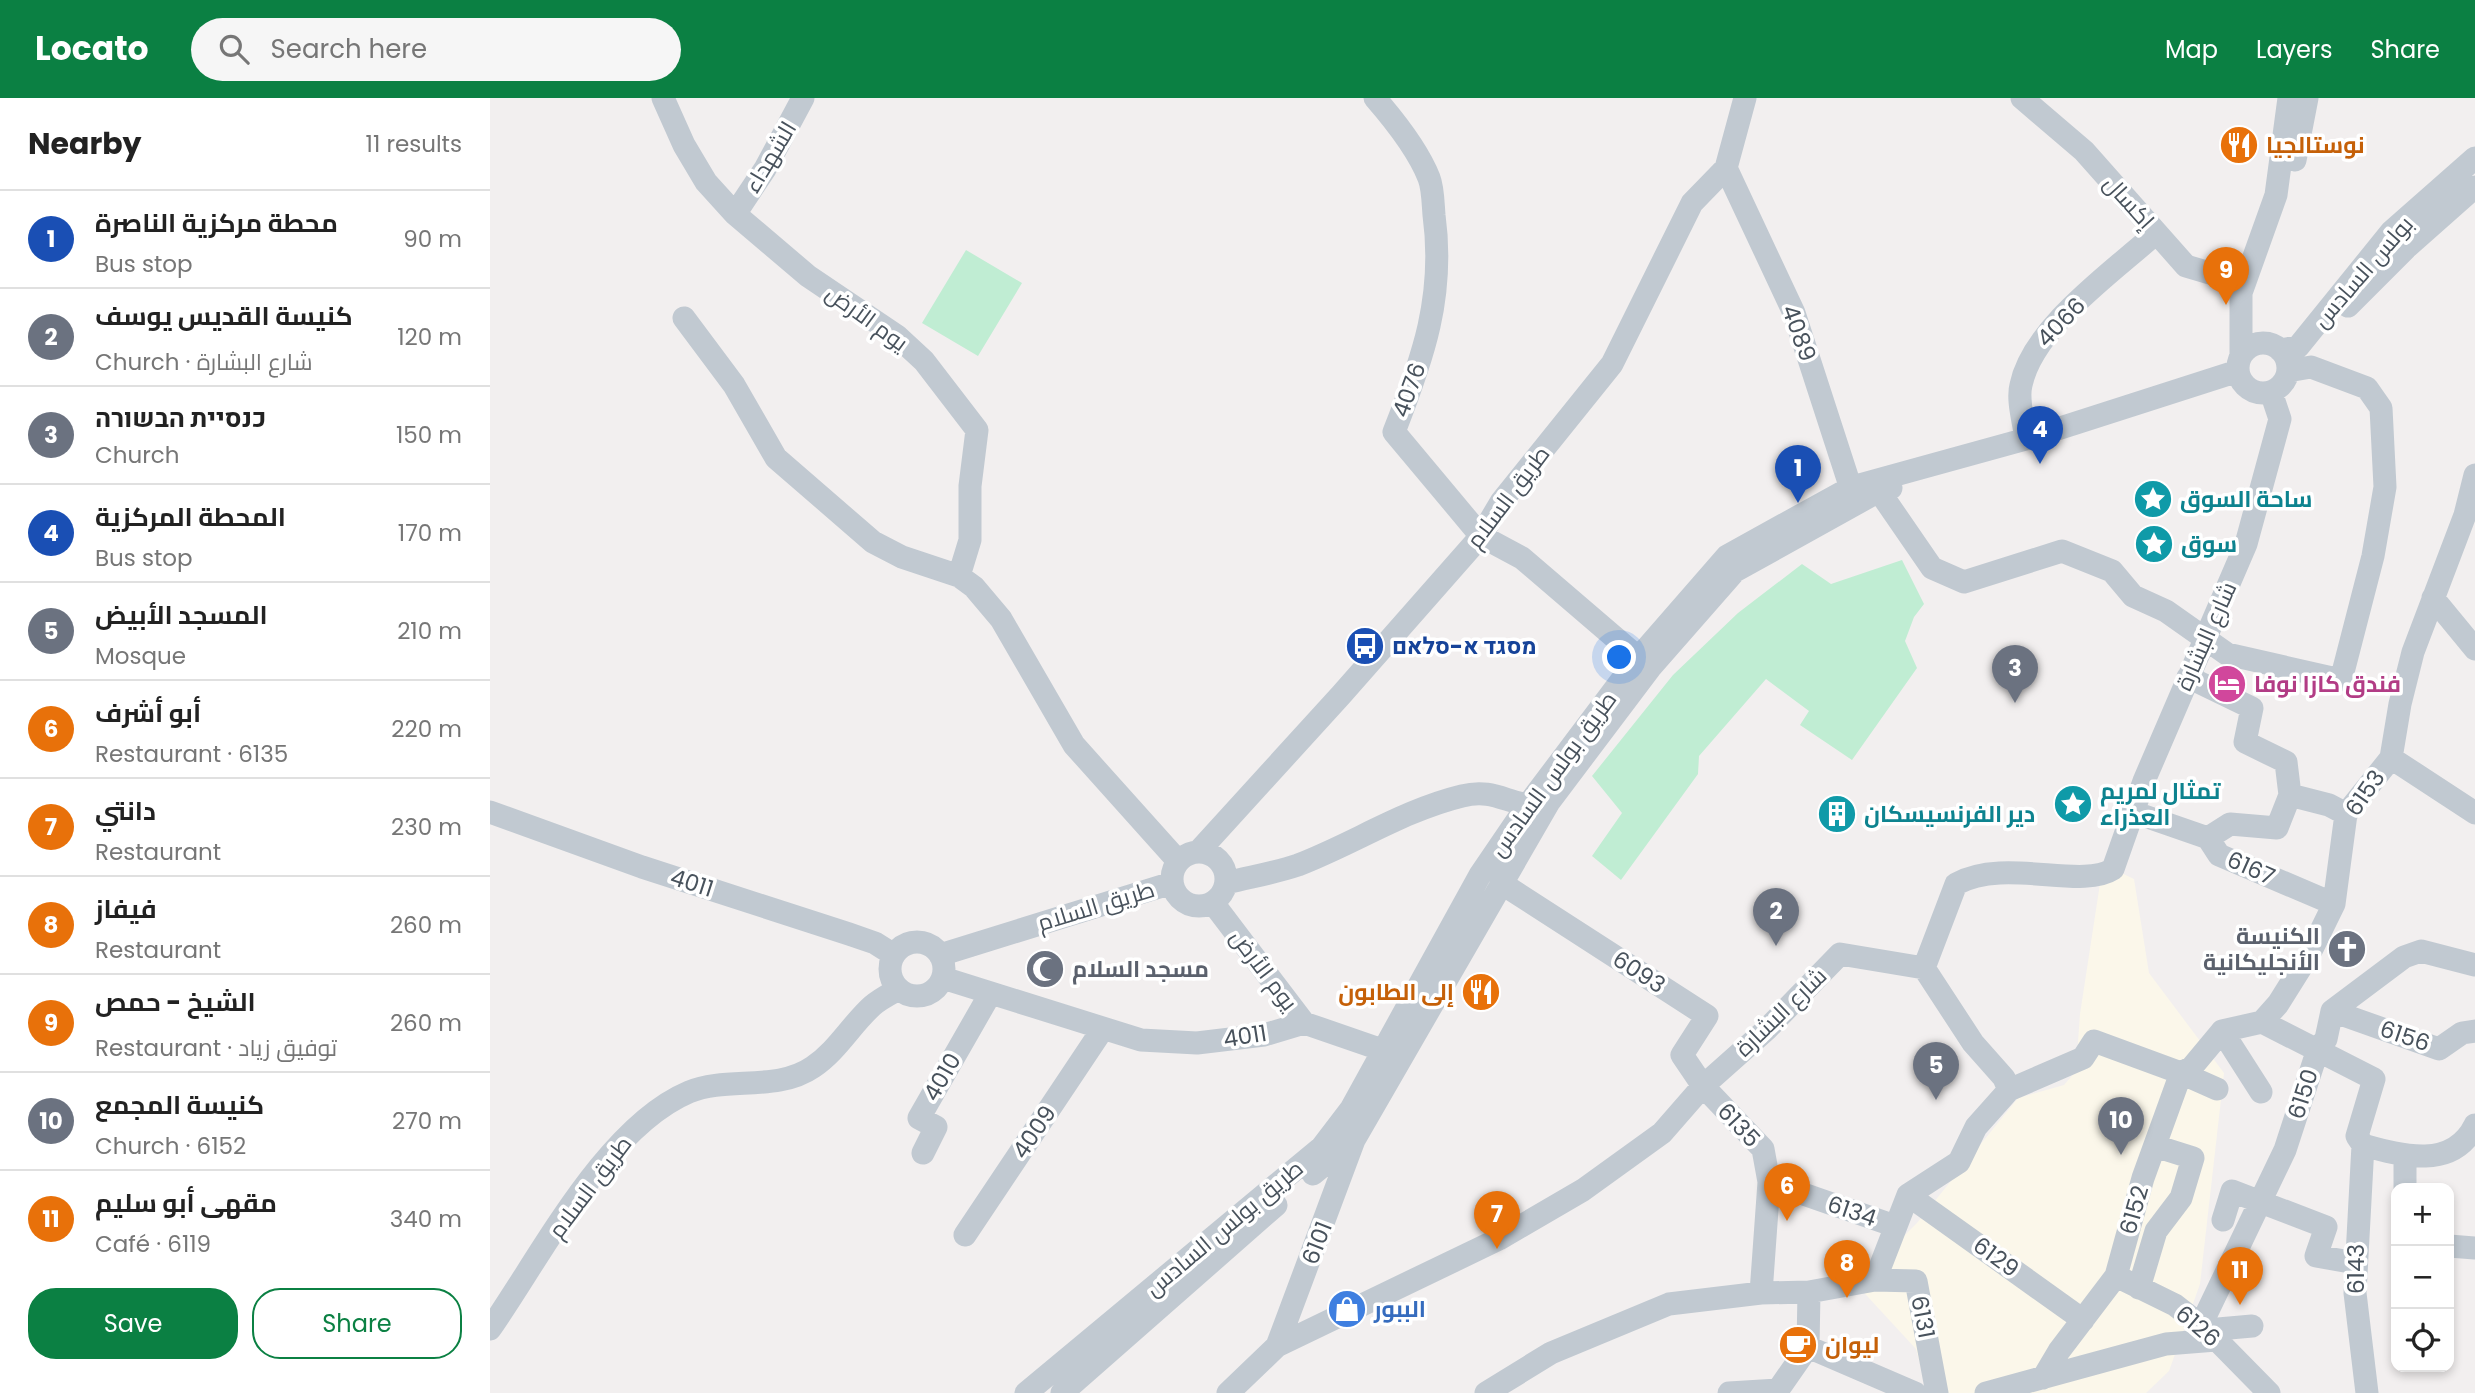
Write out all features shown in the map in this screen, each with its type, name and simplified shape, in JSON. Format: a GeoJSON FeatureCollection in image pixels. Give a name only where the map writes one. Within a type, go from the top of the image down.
{"type":"FeatureCollection","features":[{"type":"Feature","properties":{"kind":"street","name":"يوم الأرض"},"geometry":{"type":"LineString","coordinates":[[663,98],[684,145],[706,182],[735,214],[808,276],[897,335],[924,361],[977,429],[970,486],[970,540],[959,576]]}},
{"type":"Feature","properties":{"kind":"street","name":"الشهداء"},"geometry":{"type":"LineString","coordinates":[[735,214],[765,169],[803,98]]}},
{"type":"Feature","properties":{"kind":"street","name":"4076"},"geometry":{"type":"LineString","coordinates":[[1375,98],[1390,115],[1430,179],[1437,237],[1438,284],[1430,334],[1394,432],[1481,536],[1522,558],[1645,663]]}},
{"type":"Feature","properties":{"kind":"street","name":"طريق السلام"},"geometry":{"type":"LineString","coordinates":[[940,955],[1183,865],[1481,536],[1501,502],[1612,364],[1692,203],[1726,168],[1745,98]]}},
{"type":"Feature","properties":{"kind":"street","name":"إكسال"},"geometry":{"type":"LineString","coordinates":[[2022,98],[2084,151],[2186,265],[2213,274],[2248,272]]}},
{"type":"Feature","properties":{"kind":"street"},"geometry":{"type":"LineString","coordinates":[[2289,98],[2276,195],[2241,293],[2262,362],[2255,392],[2271,392],[2282,384],[2262,362],[2249,332],[2252,295],[2288,199],[2306,98]]}},
{"type":"Feature","properties":{"kind":"street","name":"بولس السادس"},"geometry":{"type":"LineString","coordinates":[[2262,362],[2298,347],[2391,232],[2475,158]]}},
{"type":"Feature","properties":{"kind":"street","name":"4089"},"geometry":{"type":"LineString","coordinates":[[1726,168],[1794,313],[1854,496]]}},
{"type":"Feature","properties":{"kind":"street","name":"بولس السادس"},"geometry":{"type":"LineString","coordinates":[[2262,362],[2304,351],[2406,248],[2475,187]]}},
{"type":"Feature","properties":{"kind":"street","name":"4066"},"geometry":{"type":"LineString","coordinates":[[2026,439],[2020,387],[2033,352],[2052,327],[2156,233]]}},
{"type":"Feature","properties":{"kind":"street"},"geometry":{"type":"LineString","coordinates":[[684,318],[734,385],[776,458],[873,542],[902,557],[959,576],[974,587],[1000,619],[1074,745],[1183,865]]}},
{"type":"Feature","properties":{"kind":"street"},"geometry":{"type":"LineString","coordinates":[[1879,491],[1932,568],[1964,582],[2062,551],[2112,571],[2133,596],[2165,611],[2227,654],[2341,680],[2373,556],[2385,487],[2381,408],[2367,388],[2311,367],[2262,362]]}},
{"type":"Feature","properties":{"kind":"street","name":"طريق بولس السادس"},"geometry":{"type":"LineString","coordinates":[[1062,1393],[1354,1140],[1391,1053],[1480,875],[1538,804],[1727,556],[1854,496],[2262,362]]}},
{"type":"Feature","properties":{"kind":"street","name":"طريق بولس السادس"},"geometry":{"type":"LineString","coordinates":[[1854,496],[2024,455],[2224,384],[2262,362]]}},
{"type":"Feature","properties":{"kind":"street","name":"شارع البشارة"},"geometry":{"type":"LineString","coordinates":[[1228,1393],[1277,1346],[1499,1239],[1583,1191],[1662,1133],[1703,1086],[1766,1030],[1840,954],[1924,968],[1956,884],[1972,875],[2020,871],[2101,877],[2113,869],[2188,677],[2207,639],[2246,544],[2280,419],[2271,392]]}},
{"type":"Feature","properties":{"kind":"street","name":"6153"},"geometry":{"type":"LineString","coordinates":[[2262,1022],[2278,1004],[2311,953],[2334,904],[2346,814],[2390,758],[2399,704],[2433,598],[2465,515],[2475,475]]}},
{"type":"Feature","properties":{"kind":"street"},"geometry":{"type":"LineString","coordinates":[[2433,598],[2475,649]]}},
{"type":"Feature","properties":{"kind":"street"},"geometry":{"type":"LineString","coordinates":[[2188,677],[2252,708],[2245,741],[2286,762],[2290,795],[2277,828],[2230,824],[2208,838]]}},
{"type":"Feature","properties":{"kind":"street"},"geometry":{"type":"LineString","coordinates":[[2390,758],[2475,813]]}},
{"type":"Feature","properties":{"kind":"street"},"geometry":{"type":"LineString","coordinates":[[1226,883],[1297,865],[1409,815],[1462,796],[1490,792],[1538,804]]}},
{"type":"Feature","properties":{"kind":"street"},"geometry":{"type":"LineString","coordinates":[[2290,795],[2329,805],[2346,814]]}},
{"type":"Feature","properties":{"kind":"street","name":"طريق بولس السادس"},"geometry":{"type":"LineString","coordinates":[[1026,1393],[1322,1147],[1391,1053],[1501,883],[1538,804]]}},
{"type":"Feature","properties":{"kind":"street","name":"4011"},"geometry":{"type":"LineString","coordinates":[[490,812],[642,867],[875,943],[894,955]]}},
{"type":"Feature","properties":{"kind":"street","name":"6167"},"geometry":{"type":"LineString","coordinates":[[2133,813],[2208,838],[2219,855],[2334,904]]}},
{"type":"Feature","properties":{"kind":"street"},"geometry":{"type":"LineString","coordinates":[[1215,858],[1222,865],[1226,883],[1220,897],[1213,903],[1202,906],[1184,902],[1174,892],[1183,865],[1215,858]]}},
{"type":"Feature","properties":{"kind":"street","name":"6093"},"geometry":{"type":"LineString","coordinates":[[1501,883],[1707,1016],[1682,1055],[1703,1086]]}},
{"type":"Feature","properties":{"kind":"street","name":"يوم الأرض"},"geometry":{"type":"LineString","coordinates":[[1213,903],[1304,1023],[1391,1053]]}},
{"type":"Feature","properties":{"kind":"street"},"geometry":{"type":"LineString","coordinates":[[917,942],[934,948],[940,955],[944,962],[943,978],[932,992],[924,995],[906,994],[899,989],[890,973],[894,955],[900,948],[917,942]]}},
{"type":"Feature","properties":{"kind":"street"},"geometry":{"type":"LineString","coordinates":[[2332,1011],[2404,957],[2421,951],[2475,965]]}},
{"type":"Feature","properties":{"kind":"street"},"geometry":{"type":"LineString","coordinates":[[1924,968],[1973,1043],[2004,1078],[2010,1090]]}},
{"type":"Feature","properties":{"kind":"street","name":"4011"},"geometry":{"type":"LineString","coordinates":[[943,978],[1102,1030],[1141,1040],[1197,1043],[1264,1035],[1304,1023]]}},
{"type":"Feature","properties":{"kind":"street","name":"طريق السلام"},"geometry":{"type":"LineString","coordinates":[[490,1329],[591,1178],[638,1124],[663,1104],[692,1090],[782,1079],[811,1069],[836,1048],[873,1005],[899,989]]}},
{"type":"Feature","properties":{"kind":"street","name":"4010"},"geometry":{"type":"LineString","coordinates":[[923,1153],[936,1127],[919,1118],[990,994]]}},
{"type":"Feature","properties":{"kind":"street","name":"6156"},"geometry":{"type":"LineString","coordinates":[[2332,1011],[2438,1049],[2462,1033],[2475,1031]]}},
{"type":"Feature","properties":{"kind":"street","name":"6150"},"geometry":{"type":"LineString","coordinates":[[2208,1332],[2285,1150],[2318,1049],[2326,1039],[2332,1011]]}},
{"type":"Feature","properties":{"kind":"street"},"geometry":{"type":"LineString","coordinates":[[2181,1073],[2192,1067],[2222,1031],[2262,1022],[2318,1049]]}},
{"type":"Feature","properties":{"kind":"street","name":"4009"},"geometry":{"type":"LineString","coordinates":[[965,1235],[1102,1030]]}},
{"type":"Feature","properties":{"kind":"street"},"geometry":{"type":"LineString","coordinates":[[2222,1031],[2261,1092]]}},
{"type":"Feature","properties":{"kind":"street"},"geometry":{"type":"LineString","coordinates":[[1486,1393],[1551,1353],[1669,1304],[1761,1293],[1809,1292],[1875,1280],[1908,1195],[1959,1162],[1976,1127],[2010,1090],[2083,1058],[2094,1041],[2217,1089]]}},
{"type":"Feature","properties":{"kind":"street","name":"6143"},"geometry":{"type":"LineString","coordinates":[[2318,1049],[2374,1079],[2357,1136],[2363,1145],[2355,1293],[2367,1393]]}},
{"type":"Feature","properties":{"kind":"street","name":"6152"},"geometry":{"type":"LineString","coordinates":[[2045,1386],[2083,1320],[2116,1276],[2155,1146],[2181,1073]]}},
{"type":"Feature","properties":{"kind":"street","name":"6135"},"geometry":{"type":"LineString","coordinates":[[1703,1086],[1763,1149],[1769,1182],[1761,1293]]}},
{"type":"Feature","properties":{"kind":"street"},"geometry":{"type":"LineString","coordinates":[[2363,1145],[2405,1156],[2420,1157],[2449,1150],[2467,1141],[2475,1125]]}},
{"type":"Feature","properties":{"kind":"street","name":"6101"},"geometry":{"type":"LineString","coordinates":[[1277,1346],[1354,1140]]}},
{"type":"Feature","properties":{"kind":"street"},"geometry":{"type":"LineString","coordinates":[[2139,1288],[2156,1231],[2181,1198],[2193,1158],[2155,1146]]}},
{"type":"Feature","properties":{"kind":"street"},"geometry":{"type":"LineString","coordinates":[[2405,1156],[2405,1183]]}},
{"type":"Feature","properties":{"kind":"street","name":"6134"},"geometry":{"type":"LineString","coordinates":[[1769,1182],[1895,1226]]}},
{"type":"Feature","properties":{"kind":"street"},"geometry":{"type":"LineString","coordinates":[[2223,1220],[2232,1191],[2263,1200],[2326,1227]]}},
{"type":"Feature","properties":{"kind":"street","name":"6129"},"geometry":{"type":"LineString","coordinates":[[1908,1195],[2083,1320]]}},
{"type":"Feature","properties":{"kind":"street"},"geometry":{"type":"LineString","coordinates":[[2356,1263],[2316,1256],[2326,1227],[2358,1204]]}},
{"type":"Feature","properties":{"kind":"street"},"geometry":{"type":"LineString","coordinates":[[2454,1246],[2475,1248]]}},
{"type":"Feature","properties":{"kind":"street","name":"6126"},"geometry":{"type":"LineString","coordinates":[[2116,1276],[2175,1305],[2208,1332],[2269,1393]]}},
{"type":"Feature","properties":{"kind":"street","name":"6131"},"geometry":{"type":"LineString","coordinates":[[1875,1280],[1916,1281],[1937,1393]]}},
{"type":"Feature","properties":{"kind":"street"},"geometry":{"type":"LineString","coordinates":[[1728,1393],[1778,1391],[1808,1347],[1809,1292]]}},
{"type":"Feature","properties":{"kind":"street"},"geometry":{"type":"LineString","coordinates":[[1986,1393],[2045,1386],[2166,1344],[2208,1332],[2252,1326]]}},
{"type":"Feature","properties":{"kind":"street"},"geometry":{"type":"LineString","coordinates":[[1808,1347],[1915,1393]]}},
{"type":"Feature","properties":{"kind":"street"},"geometry":{"type":"LineString","coordinates":[[2045,1386],[2061,1393]]}},
{"type":"Feature","properties":{"kind":"shaded area"},"geometry":{"type":"Polygon","coordinates":[[[2113,869],[2134,879],[2149,973],[2224,1073],[2200,1284],[2169,1371],[2146,1393],[1928,1393],[1916,1349],[1856,1284],[1917,1223],[2018,1098],[2064,1085],[2076,1071],[2080,1014],[2101,877],[2113,869]]]}},
{"type":"Feature","properties":{"kind":"green space"},"geometry":{"type":"Polygon","coordinates":[[[966,250],[1022,283],[978,356],[922,323],[966,250]]]}},
{"type":"Feature","properties":{"kind":"green space"},"geometry":{"type":"Polygon","coordinates":[[[1902,560],[1924,604],[1914,617],[1905,641],[1917,668],[1852,760],[1800,725],[1809,711],[1766,679],[1699,756],[1698,774],[1621,880],[1592,856],[1622,813],[1592,776],[1673,675],[1738,613],[1802,564],[1831,584],[1902,560]]]}},
{"type":"Feature","properties":{"kind":"place","name":"نوستالجيا"},"geometry":{"type":"Point","coordinates":[2239,145]}},
{"type":"Feature","properties":{"kind":"place","name":"الشيخ - حمص"},"geometry":{"type":"Point","coordinates":[2226,305]}},
{"type":"Feature","properties":{"kind":"place","name":"المحطة المركزية"},"geometry":{"type":"Point","coordinates":[2040,464]}},
{"type":"Feature","properties":{"kind":"place","name":"ساحة السوق"},"geometry":{"type":"Point","coordinates":[2153,499]}},
{"type":"Feature","properties":{"kind":"place","name":"محطة مركزية الناصرة"},"geometry":{"type":"Point","coordinates":[1798,503]}},
{"type":"Feature","properties":{"kind":"place","name":"سوق"},"geometry":{"type":"Point","coordinates":[2154,544]}},
{"type":"Feature","properties":{"kind":"place","name":"מסגד א-סלאם"},"geometry":{"type":"Point","coordinates":[1365,646]}},
{"type":"Feature","properties":{"kind":"place","name":"فندق كازا نوفا"},"geometry":{"type":"Point","coordinates":[2227,684]}},
{"type":"Feature","properties":{"kind":"place","name":"כנסיית הבשורה"},"geometry":{"type":"Point","coordinates":[2015,703]}},
{"type":"Feature","properties":{"kind":"place","name":"تمثال لمريم العذراء"},"geometry":{"type":"Point","coordinates":[2073,804]}},
{"type":"Feature","properties":{"kind":"place","name":"دير الفرنسيسكان"},"geometry":{"type":"Point","coordinates":[1837,814]}},
{"type":"Feature","properties":{"kind":"place","name":"كنيسة القديس يوسف"},"geometry":{"type":"Point","coordinates":[1776,946]}},
{"type":"Feature","properties":{"kind":"place","name":"الكنيسة الأنجليكانية"},"geometry":{"type":"Point","coordinates":[2347,949]}},
{"type":"Feature","properties":{"kind":"place","name":"مسجد السلام"},"geometry":{"type":"Point","coordinates":[1045,969]}},
{"type":"Feature","properties":{"kind":"place","name":"إلى الطابون"},"geometry":{"type":"Point","coordinates":[1481,992]}},
{"type":"Feature","properties":{"kind":"place","name":"المسجد الأبيض"},"geometry":{"type":"Point","coordinates":[1936,1100]}},
{"type":"Feature","properties":{"kind":"place","name":"كنيسة المجمع"},"geometry":{"type":"Point","coordinates":[2121,1155]}},
{"type":"Feature","properties":{"kind":"place","name":"أبو أشرف"},"geometry":{"type":"Point","coordinates":[1787,1221]}},
{"type":"Feature","properties":{"kind":"place","name":"دانتي"},"geometry":{"type":"Point","coordinates":[1497,1249]}},
{"type":"Feature","properties":{"kind":"place","name":"فيفاز"},"geometry":{"type":"Point","coordinates":[1847,1298]}},
{"type":"Feature","properties":{"kind":"place","name":"مقهى أبو سليم"},"geometry":{"type":"Point","coordinates":[2240,1305]}},
{"type":"Feature","properties":{"kind":"place","name":"الببور"},"geometry":{"type":"Point","coordinates":[1347,1309]}},
{"type":"Feature","properties":{"kind":"place","name":"ليوان"},"geometry":{"type":"Point","coordinates":[1798,1345]}}]}
